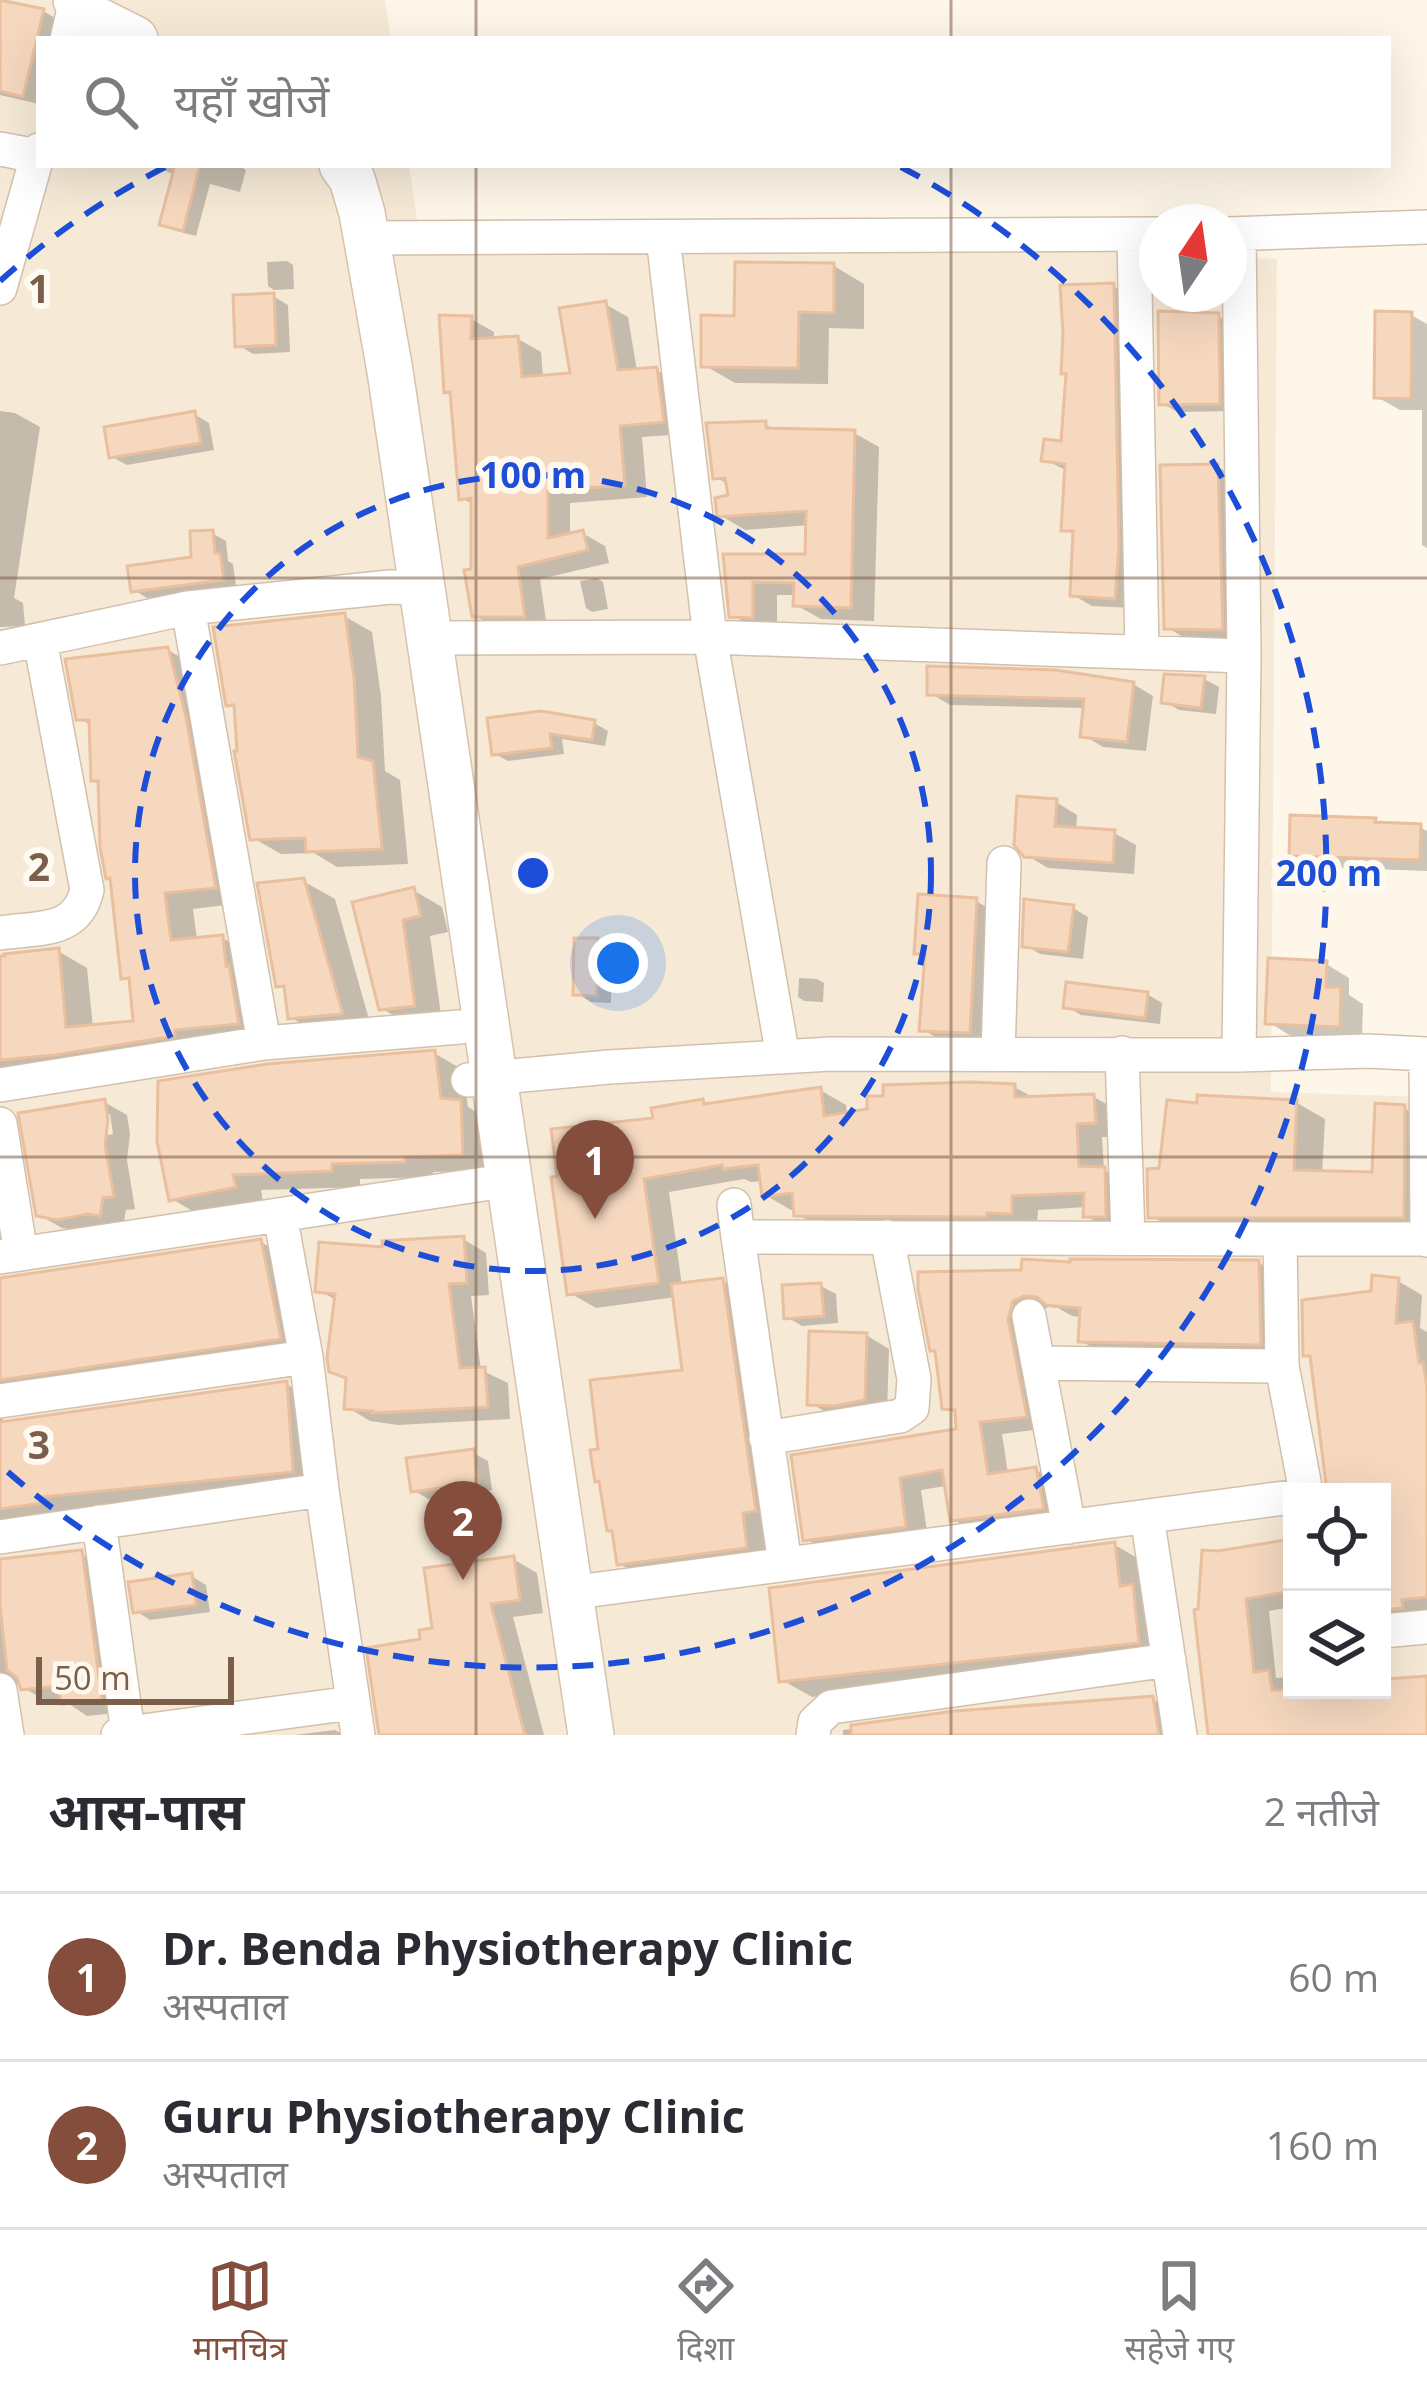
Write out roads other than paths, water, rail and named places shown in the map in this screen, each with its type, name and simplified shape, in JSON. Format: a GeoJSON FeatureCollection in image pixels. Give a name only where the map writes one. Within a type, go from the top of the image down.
{"type":"FeatureCollection","features":[{"type":"Feature","properties":{"kind":"street"},"geometry":{"type":"LineString","coordinates":[[68,36],[76,0]]}},
{"type":"Feature","properties":{"kind":"street"},"geometry":{"type":"LineString","coordinates":[[76,0],[92,18],[129,36]]}},
{"type":"Feature","properties":{"kind":"street"},"geometry":{"type":"LineString","coordinates":[[0,149],[36,153]]}},
{"type":"Feature","properties":{"kind":"street"},"geometry":{"type":"LineString","coordinates":[[0,288],[36,160]]}},
{"type":"Feature","properties":{"kind":"street"},"geometry":{"type":"LineString","coordinates":[[338,168],[405,587],[460,1027],[480,1078],[484,1184],[565,1735]]}},
{"type":"Feature","properties":{"kind":"street"},"geometry":{"type":"LineString","coordinates":[[341,168],[352,179],[390,371],[405,587],[428,638],[480,1078],[591,1735]]}},
{"type":"Feature","properties":{"kind":"street"},"geometry":{"type":"LineString","coordinates":[[1247,234],[1427,227]]}},
{"type":"Feature","properties":{"kind":"street"},"geometry":{"type":"LineString","coordinates":[[366,238],[1139,234]]}},
{"type":"Feature","properties":{"kind":"street"},"geometry":{"type":"LineString","coordinates":[[663,237],[710,638],[783,1057]]}},
{"type":"Feature","properties":{"kind":"street"},"geometry":{"type":"LineString","coordinates":[[1142,652],[1145,312]]}},
{"type":"Feature","properties":{"kind":"street"},"geometry":{"type":"LineString","coordinates":[[1236,312],[1244,656],[1239,1055]]}},
{"type":"Feature","properties":{"kind":"street"},"geometry":{"type":"LineString","coordinates":[[0,648],[188,608],[405,587]]}},
{"type":"Feature","properties":{"kind":"street"},"geometry":{"type":"LineString","coordinates":[[188,608],[264,1043]]}},
{"type":"Feature","properties":{"kind":"street"},"geometry":{"type":"LineString","coordinates":[[428,638],[710,638],[1244,656]]}},
{"type":"Feature","properties":{"kind":"street"},"geometry":{"type":"LineString","coordinates":[[0,933],[70,922],[83,908],[87,890],[40,640]]}},
{"type":"Feature","properties":{"kind":"street"},"geometry":{"type":"LineString","coordinates":[[998,1054],[1004,863]]}},
{"type":"Feature","properties":{"kind":"street"},"geometry":{"type":"LineString","coordinates":[[0,1085],[264,1043],[460,1027]]}},
{"type":"Feature","properties":{"kind":"street"},"geometry":{"type":"LineString","coordinates":[[480,1078],[831,1054],[1427,1054],[1427,1239],[886,1237],[736,1221],[784,1564]]}},
{"type":"Feature","properties":{"kind":"street"},"geometry":{"type":"LineString","coordinates":[[1122,1054],[1128,1237]]}},
{"type":"Feature","properties":{"kind":"street"},"geometry":{"type":"LineString","coordinates":[[0,1124],[11,1256],[484,1184]]}},
{"type":"Feature","properties":{"kind":"street"},"geometry":{"type":"LineString","coordinates":[[99,1522],[123,1734],[355,1719],[306,1357],[280,1215]]}},
{"type":"Feature","properties":{"kind":"street"},"geometry":{"type":"LineString","coordinates":[[766,1438],[900,1416],[912,1408],[914,1379],[886,1237]]}},
{"type":"Feature","properties":{"kind":"street"},"geometry":{"type":"LineString","coordinates":[[1280,1239],[1282,1366],[1304,1483]]}},
{"type":"Feature","properties":{"kind":"street"},"geometry":{"type":"LineString","coordinates":[[1029,1316],[1069,1527]]}},
{"type":"Feature","properties":{"kind":"street"},"geometry":{"type":"LineString","coordinates":[[0,1401],[306,1357]]}},
{"type":"Feature","properties":{"kind":"street"},"geometry":{"type":"LineString","coordinates":[[1038,1363],[1282,1366]]}},
{"type":"Feature","properties":{"kind":"street"},"geometry":{"type":"LineString","coordinates":[[0,1537],[322,1490]]}},
{"type":"Feature","properties":{"kind":"street"},"geometry":{"type":"LineString","coordinates":[[569,1593],[1283,1498]]}},
{"type":"Feature","properties":{"kind":"street"},"geometry":{"type":"LineString","coordinates":[[1147,1516],[1180,1735]]}},
{"type":"Feature","properties":{"kind":"street"},"geometry":{"type":"LineString","coordinates":[[1391,1630],[1427,1627]]}},
{"type":"Feature","properties":{"kind":"street"},"geometry":{"type":"LineString","coordinates":[[813,1735],[815,1722],[831,1707],[1169,1660]]}},
{"type":"Feature","properties":{"kind":"street"},"geometry":{"type":"LineString","coordinates":[[0,1690],[7,1735]]}},
{"type":"Feature","properties":{"kind":"place","name":"Dr. Benda Physiotherapy Clinic"},"geometry":{"type":"Point","coordinates":[595,1219]}},
{"type":"Feature","properties":{"kind":"place","name":"Guru Physiotherapy Clinic"},"geometry":{"type":"Point","coordinates":[463,1580]}}]}
